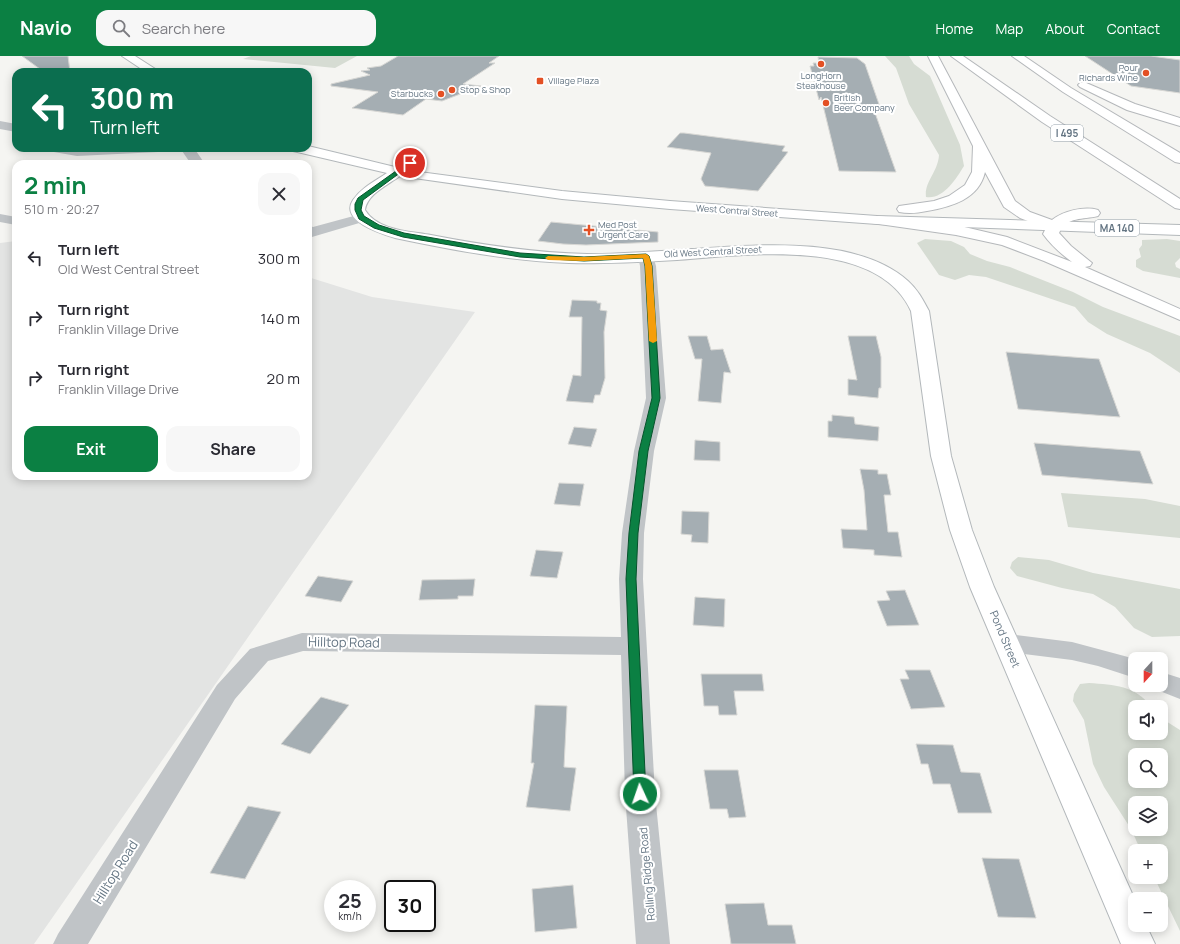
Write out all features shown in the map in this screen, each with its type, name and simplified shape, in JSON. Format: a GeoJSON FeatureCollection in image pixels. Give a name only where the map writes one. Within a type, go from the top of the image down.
{"type":"FeatureCollection","features":[{"type":"Feature","properties":{"kind":"main road"},"geometry":{"type":"LineString","coordinates":[[127,56],[147,68]]}},
{"type":"Feature","properties":{"kind":"main road"},"geometry":{"type":"LineString","coordinates":[[933,56],[1009,204],[1019,212],[1036,221],[1054,226]]}},
{"type":"Feature","properties":{"kind":"main road","name":"I 495"},"geometry":{"type":"LineString","coordinates":[[956,56],[1046,119],[1180,205]]}},
{"type":"Feature","properties":{"kind":"main road"},"geometry":{"type":"LineString","coordinates":[[1017,56],[1080,98],[1180,159]]}},
{"type":"Feature","properties":{"kind":"main road"},"geometry":{"type":"LineString","coordinates":[[1028,56],[1110,99],[1180,122]]}},
{"type":"Feature","properties":{"kind":"main road","name":"West Central Street"},"geometry":{"type":"LineString","coordinates":[[312,139],[334,146],[410,163],[479,174],[692,199],[794,207],[1173,216]]}},
{"type":"Feature","properties":{"kind":"main road"},"geometry":{"type":"LineString","coordinates":[[904,210],[938,205],[956,198],[965,192],[976,178],[980,164],[978,145]]}},
{"type":"Feature","properties":{"kind":"main road","name":"West Central Street"},"geometry":{"type":"LineString","coordinates":[[312,151],[397,172],[475,184],[596,198],[762,213],[877,220],[1180,230]]}},
{"type":"Feature","properties":{"kind":"main road"},"geometry":{"type":"LineString","coordinates":[[361,218],[358,210],[360,199],[410,163]]}},
{"type":"Feature","properties":{"kind":"main road"},"geometry":{"type":"LineString","coordinates":[[1093,214],[1064,218],[1054,226],[1051,234],[1059,244],[1072,255],[1165,308]]}},
{"type":"Feature","properties":{"kind":"main road","name":"Old West Central Street"},"geometry":{"type":"LineString","coordinates":[[361,218],[376,227],[403,235],[520,255],[584,259],[764,250],[808,251],[837,256],[874,268],[901,283],[915,297],[922,319]]}},
{"type":"Feature","properties":{"kind":"main road"},"geometry":{"type":"LineString","coordinates":[[877,220],[956,230],[1007,242],[1050,258],[1180,315]]}},
{"type":"Feature","properties":{"kind":"main road","name":"Pond Street"},"geometry":{"type":"LineString","coordinates":[[922,319],[938,436],[948,486],[963,536],[1006,643],[1138,944]]}},
{"type":"Feature","properties":{"kind":"street"},"geometry":{"type":"LineString","coordinates":[[0,125],[12,127]]}},
{"type":"Feature","properties":{"kind":"street"},"geometry":{"type":"LineString","coordinates":[[0,218],[12,220]]}},
{"type":"Feature","properties":{"kind":"street"},"geometry":{"type":"LineString","coordinates":[[312,230],[361,218]]}},
{"type":"Feature","properties":{"kind":"street","name":"Rolling Ridge Road"},"geometry":{"type":"LineString","coordinates":[[646,256],[648,266],[656,398],[644,451],[633,533],[631,579],[640,794],[654,944]]}},
{"type":"Feature","properties":{"kind":"street","name":"Hilltop Road"},"geometry":{"type":"LineString","coordinates":[[70,944],[226,692],[259,655],[302,642],[633,646]]}},
{"type":"Feature","properties":{"kind":"street"},"geometry":{"type":"LineString","coordinates":[[1006,643],[1084,652],[1113,660],[1128,666]]}},
{"type":"Feature","properties":{"kind":"street"},"geometry":{"type":"LineString","coordinates":[[1168,684],[1180,689]]}},
{"type":"Feature","properties":{"kind":"shaded area"},"geometry":{"type":"Polygon","coordinates":[[[251,56],[357,56],[335,68],[243,59],[251,56]]]}},
{"type":"Feature","properties":{"kind":"shaded area"},"geometry":{"type":"Polygon","coordinates":[[[885,56],[909,56],[914,64],[930,76],[960,145],[964,166],[948,188],[938,195],[926,197],[927,186],[936,167],[939,155],[909,104],[896,68],[885,56]]]}},
{"type":"Feature","properties":{"kind":"shaded area"},"geometry":{"type":"Polygon","coordinates":[[[925,239],[951,241],[964,247],[970,254],[987,261],[1010,267],[1073,292],[1103,307],[1180,336],[1180,373],[1150,353],[1107,334],[1088,322],[1075,307],[986,277],[969,275],[955,280],[939,275],[917,243],[925,239]]]}},
{"type":"Feature","properties":{"kind":"shaded area"},"geometry":{"type":"Polygon","coordinates":[[[1167,239],[1180,241],[1180,258],[1175,263],[1176,267],[1180,269],[1180,278],[1143,271],[1136,267],[1136,260],[1141,257],[1139,249],[1142,245],[1142,240],[1167,239]]]}},
{"type":"Feature","properties":{"kind":"shaded area"},"geometry":{"type":"Polygon","coordinates":[[[12,242],[12,480],[312,480],[312,278],[372,297],[475,312],[34,944],[0,944],[0,243],[12,242]]]}},
{"type":"Feature","properties":{"kind":"shaded area"},"geometry":{"type":"Polygon","coordinates":[[[1061,493],[1145,499],[1180,506],[1180,538],[1068,527],[1061,493]]]}},
{"type":"Feature","properties":{"kind":"shaded area"},"geometry":{"type":"Polygon","coordinates":[[[1018,557],[1049,560],[1093,573],[1180,589],[1180,636],[1152,637],[1134,628],[1115,607],[1093,594],[1062,588],[1017,576],[1010,568],[1012,562],[1018,557]]]}},
{"type":"Feature","properties":{"kind":"shaded area"},"geometry":{"type":"Polygon","coordinates":[[[1089,683],[1116,686],[1128,689],[1128,692],[1134,692],[1138,694],[1145,700],[1128,700],[1128,740],[1168,740],[1168,722],[1180,730],[1180,931],[1168,906],[1168,892],[1161,892],[1157,884],[1168,884],[1168,844],[1138,844],[1134,836],[1168,836],[1168,796],[1128,796],[1128,824],[1104,787],[1093,764],[1084,720],[1073,701],[1074,694],[1080,684],[1089,683]]]}},
{"type":"Feature","properties":{"kind":"building"},"geometry":{"type":"Polygon","coordinates":[[[22,56],[68,56],[70,68],[38,68],[22,56]]]}},
{"type":"Feature","properties":{"kind":"building"},"geometry":{"type":"Polygon","coordinates":[[[398,56],[499,56],[489,63],[495,63],[463,84],[481,86],[442,101],[426,99],[403,115],[352,108],[378,92],[331,86],[331,84],[370,75],[361,71],[370,70],[367,68],[381,66],[398,56]]]}},
{"type":"Feature","properties":{"kind":"building","name":"Pour Richards Wine"},"geometry":{"type":"Polygon","coordinates":[[[1085,56],[1151,56],[1180,60],[1180,93],[1131,86],[1085,56]]]}},
{"type":"Feature","properties":{"kind":"building"},"geometry":{"type":"Polygon","coordinates":[[[818,57],[857,58],[865,64],[881,110],[874,110],[896,172],[839,171],[821,97],[819,100],[810,66],[814,66],[813,63],[819,63],[818,57]]]}},
{"type":"Feature","properties":{"kind":"building"},"geometry":{"type":"Polygon","coordinates":[[[680,133],[785,146],[782,151],[788,152],[758,191],[705,186],[701,179],[711,153],[667,147],[680,133]]]}},
{"type":"Feature","properties":{"kind":"building"},"geometry":{"type":"Polygon","coordinates":[[[551,222],[658,232],[658,242],[586,245],[538,241],[551,222]]]}},
{"type":"Feature","properties":{"kind":"building"},"geometry":{"type":"Polygon","coordinates":[[[572,300],[597,301],[597,303],[601,303],[600,310],[607,311],[604,332],[605,378],[600,395],[595,395],[593,403],[566,401],[573,375],[581,376],[582,317],[569,317],[572,300]]]}},
{"type":"Feature","properties":{"kind":"building"},"geometry":{"type":"Polygon","coordinates":[[[688,336],[707,336],[711,350],[723,349],[731,373],[724,372],[721,403],[698,401],[702,359],[695,359],[688,336]]]}},
{"type":"Feature","properties":{"kind":"building"},"geometry":{"type":"Polygon","coordinates":[[[848,336],[876,336],[881,357],[881,388],[879,388],[878,398],[848,395],[848,379],[857,380],[848,336]]]}},
{"type":"Feature","properties":{"kind":"building"},"geometry":{"type":"Polygon","coordinates":[[[1006,352],[1099,359],[1120,417],[1018,409],[1006,352]]]}},
{"type":"Feature","properties":{"kind":"building"},"geometry":{"type":"Polygon","coordinates":[[[832,415],[854,417],[855,424],[879,427],[878,441],[828,437],[828,421],[832,421],[832,415]]]}},
{"type":"Feature","properties":{"kind":"building"},"geometry":{"type":"Polygon","coordinates":[[[574,427],[597,429],[591,447],[568,444],[574,427]]]}},
{"type":"Feature","properties":{"kind":"building"},"geometry":{"type":"Polygon","coordinates":[[[695,440],[720,442],[720,461],[694,460],[695,440]]]}},
{"type":"Feature","properties":{"kind":"building"},"geometry":{"type":"Polygon","coordinates":[[[1034,443],[1140,451],[1153,484],[1042,475],[1034,443]]]}},
{"type":"Feature","properties":{"kind":"building"},"geometry":{"type":"Polygon","coordinates":[[[860,469],[878,470],[878,474],[887,474],[891,495],[884,495],[888,532],[898,532],[902,557],[874,555],[874,550],[843,548],[841,529],[867,530],[864,490],[860,469]]]}},
{"type":"Feature","properties":{"kind":"building"},"geometry":{"type":"Polygon","coordinates":[[[559,483],[584,484],[580,506],[554,504],[559,483]]]}},
{"type":"Feature","properties":{"kind":"building"},"geometry":{"type":"Polygon","coordinates":[[[682,511],[709,512],[708,543],[691,542],[692,535],[681,534],[682,511]]]}},
{"type":"Feature","properties":{"kind":"building"},"geometry":{"type":"Polygon","coordinates":[[[536,550],[563,552],[557,578],[530,576],[536,550]]]}},
{"type":"Feature","properties":{"kind":"building"},"geometry":{"type":"Polygon","coordinates":[[[318,576],[353,581],[341,602],[305,596],[318,576]]]}},
{"type":"Feature","properties":{"kind":"building"},"geometry":{"type":"Polygon","coordinates":[[[475,579],[473,596],[458,596],[458,599],[419,600],[422,580],[475,579]]]}},
{"type":"Feature","properties":{"kind":"building"},"geometry":{"type":"Polygon","coordinates":[[[905,590],[919,625],[887,626],[877,601],[890,600],[886,591],[905,590]]]}},
{"type":"Feature","properties":{"kind":"building"},"geometry":{"type":"Polygon","coordinates":[[[695,597],[725,599],[724,627],[693,625],[695,597]]]}},
{"type":"Feature","properties":{"kind":"building"},"geometry":{"type":"Polygon","coordinates":[[[905,670],[930,670],[945,707],[911,709],[900,679],[909,679],[905,670]]]}},
{"type":"Feature","properties":{"kind":"building"},"geometry":{"type":"Polygon","coordinates":[[[701,674],[762,674],[764,691],[734,691],[737,715],[719,715],[718,706],[704,706],[701,674]]]}},
{"type":"Feature","properties":{"kind":"building"},"geometry":{"type":"Polygon","coordinates":[[[321,697],[349,705],[310,754],[281,744],[321,697]]]}},
{"type":"Feature","properties":{"kind":"building"},"geometry":{"type":"Polygon","coordinates":[[[535,705],[567,706],[564,767],[576,768],[570,811],[526,807],[534,763],[531,763],[535,705]]]}},
{"type":"Feature","properties":{"kind":"building"},"geometry":{"type":"Polygon","coordinates":[[[916,744],[953,745],[961,772],[980,773],[992,813],[958,813],[950,784],[933,784],[928,764],[921,764],[916,744]]]}},
{"type":"Feature","properties":{"kind":"building"},"geometry":{"type":"Polygon","coordinates":[[[704,770],[738,770],[746,817],[729,818],[727,809],[710,809],[704,770]]]}},
{"type":"Feature","properties":{"kind":"building"},"geometry":{"type":"Polygon","coordinates":[[[248,806],[281,812],[245,879],[210,873],[248,806]]]}},
{"type":"Feature","properties":{"kind":"building"},"geometry":{"type":"Polygon","coordinates":[[[982,858],[1019,859],[1036,918],[998,917],[982,858]]]}},
{"type":"Feature","properties":{"kind":"building"},"geometry":{"type":"Polygon","coordinates":[[[573,885],[577,928],[535,932],[532,889],[573,885]]]}},
{"type":"Feature","properties":{"kind":"building"},"geometry":{"type":"Polygon","coordinates":[[[764,903],[768,925],[792,925],[796,944],[731,944],[725,904],[764,903]]]}},
{"type":"Feature","properties":{"kind":"slow traffic"},"geometry":{"type":"LineString","coordinates":[[548,258],[584,259],[646,256],[653,341]]}},
{"type":"Feature","properties":{"kind":"place","name":"LongHorn Steakhouse"},"geometry":{"type":"Point","coordinates":[821,64]}},
{"type":"Feature","properties":{"kind":"place","name":"Pour Richards Wine"},"geometry":{"type":"Point","coordinates":[1146,73]}},
{"type":"Feature","properties":{"kind":"place","name":"Village Plaza"},"geometry":{"type":"Point","coordinates":[540,81]}},
{"type":"Feature","properties":{"kind":"place","name":"Stop & Shop"},"geometry":{"type":"Point","coordinates":[452,90]}},
{"type":"Feature","properties":{"kind":"place","name":"Starbucks"},"geometry":{"type":"Point","coordinates":[441,94]}},
{"type":"Feature","properties":{"kind":"place","name":"British Beer Company"},"geometry":{"type":"Point","coordinates":[826,103]}},
{"type":"Feature","properties":{"kind":"place","name":"Med Post Urgent Care"},"geometry":{"type":"Point","coordinates":[589,230]}},
{"type":"Feature","properties":{"kind":"route"},"geometry":{"type":"LineString","coordinates":[[410,163],[360,199],[358,210],[361,218],[376,227],[403,235],[520,255],[584,259],[646,256],[648,266],[656,398],[644,451],[633,533],[631,579],[633,657],[640,794]]}}]}
